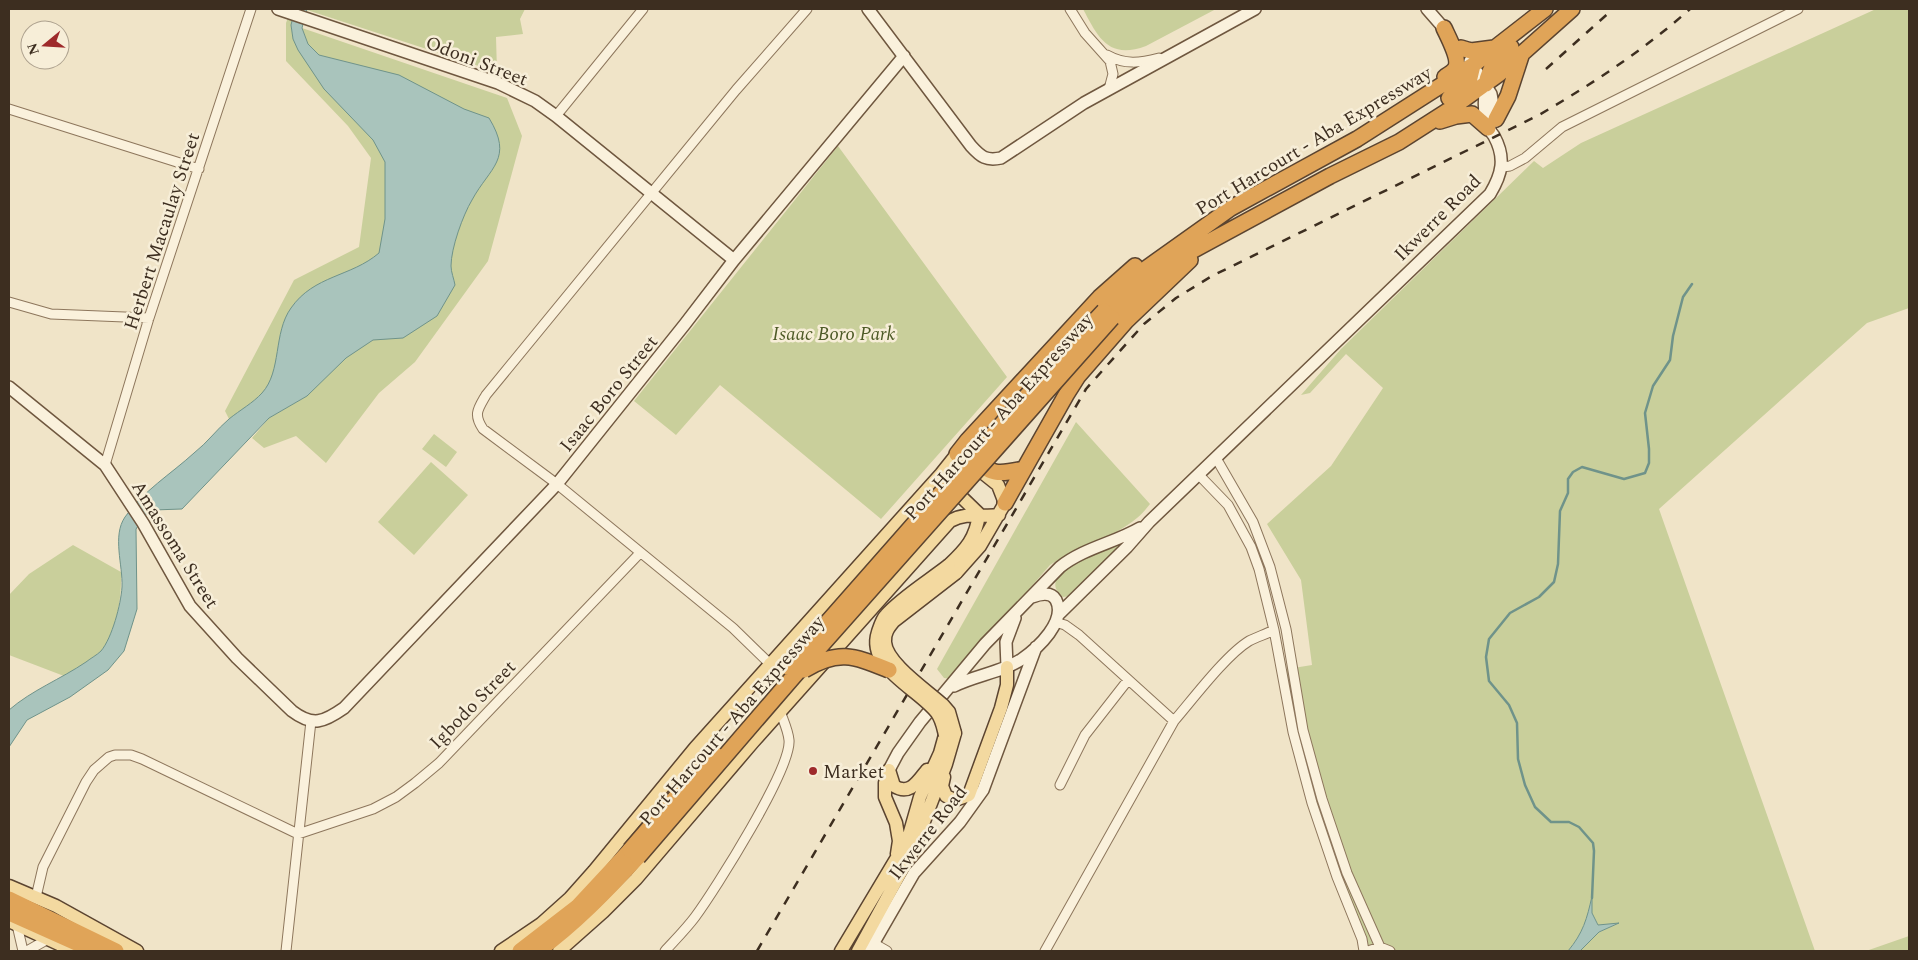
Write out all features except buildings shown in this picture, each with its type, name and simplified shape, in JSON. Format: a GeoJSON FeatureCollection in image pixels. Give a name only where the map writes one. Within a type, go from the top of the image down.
{"type":"FeatureCollection","features":[{"type":"Feature","properties":{"kind":"highway","name":"Port Harcourt - Aba Expressway"},"geometry":{"type":"LineString","coordinates":[[520,951],[577,907],[634,853],[796,684],[1108,315],[1137,275],[1230,208],[1357,139],[1473,65],[1544,9]]}},
{"type":"Feature","properties":{"kind":"highway"},"geometry":{"type":"LineString","coordinates":[[1486,84],[1488,72],[1496,60],[1556,9]]}},
{"type":"Feature","properties":{"kind":"highway","name":"Port Harcourt - Aba Expressway"},"geometry":{"type":"LineString","coordinates":[[538,951],[554,940],[596,903],[634,853],[943,491],[1108,315],[1142,285],[1174,262],[1330,176],[1399,142],[1424,126],[1486,84],[1521,56],[1572,9]]}},
{"type":"Feature","properties":{"kind":"highway"},"geometry":{"type":"LineString","coordinates":[[1425,96],[1451,73],[1457,65],[1455,54],[1444,28]]}},
{"type":"Feature","properties":{"kind":"highway"},"geometry":{"type":"LineString","coordinates":[[1461,48],[1471,51],[1495,48]]}},
{"type":"Feature","properties":{"kind":"highway"},"geometry":{"type":"LineString","coordinates":[[1424,126],[1456,116],[1472,114],[1493,128],[1508,96],[1521,56]]}},
{"type":"Feature","properties":{"kind":"highway"},"geometry":{"type":"LineString","coordinates":[[1399,142],[1423,118],[1469,82],[1473,65]]}},
{"type":"Feature","properties":{"kind":"highway"},"geometry":{"type":"LineString","coordinates":[[957,454],[1100,297],[1127,271],[1160,248],[1230,208]]}},
{"type":"Feature","properties":{"kind":"highway"},"geometry":{"type":"LineString","coordinates":[[1002,509],[1078,376],[1126,321],[1183,266],[1222,234]]}},
{"type":"Feature","properties":{"kind":"highway"},"geometry":{"type":"LineString","coordinates":[[968,440],[970,448],[985,468],[1002,473],[1024,468]]}},
{"type":"Feature","properties":{"kind":"highway"},"geometry":{"type":"LineString","coordinates":[[796,684],[821,661],[835,656],[866,660],[889,670]]}},
{"type":"Feature","properties":{"kind":"highway"},"geometry":{"type":"LineString","coordinates":[[9,899],[51,930],[94,951]]}},
{"type":"Feature","properties":{"kind":"highway"},"geometry":{"type":"LineString","coordinates":[[12,920],[51,930],[116,951]]}},
{"type":"Feature","properties":{"kind":"main road"},"geometry":{"type":"LineString","coordinates":[[501,951],[540,924],[570,898],[695,748],[942,474],[957,454],[998,485],[1002,509],[980,546],[894,621],[887,630],[885,641],[887,652],[893,661],[949,712],[950,734],[912,850],[858,951]]}},
{"type":"Feature","properties":{"kind":"main road"},"geometry":{"type":"LineString","coordinates":[[942,474],[942,478],[979,514]]}},
{"type":"Feature","properties":{"kind":"main road"},"geometry":{"type":"LineString","coordinates":[[559,951],[603,912],[636,879],[780,711],[796,684],[950,520],[962,515],[979,514],[988,517],[1002,509]]}},
{"type":"Feature","properties":{"kind":"main road"},"geometry":{"type":"LineString","coordinates":[[950,734],[937,713],[889,670],[878,655],[876,647],[877,633],[884,617],[891,610],[953,569],[975,534],[979,514]]}},
{"type":"Feature","properties":{"kind":"main road"},"geometry":{"type":"LineString","coordinates":[[770,664],[796,684]]}},
{"type":"Feature","properties":{"kind":"main road"},"geometry":{"type":"LineString","coordinates":[[943,758],[942,786],[946,796],[955,800],[969,796],[1001,708],[1007,685],[1007,667]]}},
{"type":"Feature","properties":{"kind":"main road"},"geometry":{"type":"LineString","coordinates":[[889,770],[894,786],[900,790],[906,790],[914,786],[943,758]]}},
{"type":"Feature","properties":{"kind":"main road","name":"Ikwerre Road"},"geometry":{"type":"LineString","coordinates":[[841,951],[908,839],[920,797],[943,758]]}},
{"type":"Feature","properties":{"kind":"main road"},"geometry":{"type":"LineString","coordinates":[[889,770],[885,783],[885,797],[893,812],[898,832],[899,847],[896,859]]}},
{"type":"Feature","properties":{"kind":"main road"},"geometry":{"type":"LineString","coordinates":[[9,886],[56,906],[138,951]]}},
{"type":"Feature","properties":{"kind":"main road"},"geometry":{"type":"LineString","coordinates":[[51,930],[74,951]]}},
{"type":"Feature","properties":{"kind":"street","name":"Herbert Macaulay Street"},"geometry":{"type":"LineString","coordinates":[[105,464],[148,318],[251,9]]}},
{"type":"Feature","properties":{"kind":"street"},"geometry":{"type":"LineString","coordinates":[[556,116],[643,9]]}},
{"type":"Feature","properties":{"kind":"street"},"geometry":{"type":"LineString","coordinates":[[770,664],[733,628],[557,484],[483,429],[477,420],[478,409],[486,395],[736,90],[807,9]]}},
{"type":"Feature","properties":{"kind":"street"},"geometry":{"type":"LineString","coordinates":[[868,9],[971,146],[980,156],[986,159],[1001,158],[1109,89],[1164,57],[1255,9]]}},
{"type":"Feature","properties":{"kind":"street"},"geometry":{"type":"LineString","coordinates":[[877,21],[878,9]]}},
{"type":"Feature","properties":{"kind":"street"},"geometry":{"type":"LineString","coordinates":[[1070,9],[1085,33],[1103,53],[1112,68],[1113,74],[1109,89]]}},
{"type":"Feature","properties":{"kind":"street"},"geometry":{"type":"LineString","coordinates":[[1427,9],[1461,48],[1491,94],[1493,128],[1503,167]]}},
{"type":"Feature","properties":{"kind":"street","name":"Ikwerre Road"},"geometry":{"type":"LineString","coordinates":[[950,688],[969,678],[1007,667],[1022,659],[1036,647],[1069,604],[1127,547],[1149,522],[1490,194],[1497,183],[1503,167],[1510,166],[1525,158],[1562,127],[1798,9]]}},
{"type":"Feature","properties":{"kind":"street","name":"Odoni Street"},"geometry":{"type":"LineString","coordinates":[[283,10],[498,83],[535,101],[734,260]]}},
{"type":"Feature","properties":{"kind":"street"},"geometry":{"type":"LineString","coordinates":[[1103,53],[1118,61],[1129,63],[1164,57]]}},
{"type":"Feature","properties":{"kind":"street","name":"Isaac Boro Street"},"geometry":{"type":"LineString","coordinates":[[311,721],[323,720],[344,708],[557,484],[734,260],[904,56]]}},
{"type":"Feature","properties":{"kind":"street"},"geometry":{"type":"LineString","coordinates":[[9,110],[199,169]]}},
{"type":"Feature","properties":{"kind":"street"},"geometry":{"type":"LineString","coordinates":[[9,302],[51,314],[148,318]]}},
{"type":"Feature","properties":{"kind":"street","name":"Amassoma Street"},"geometry":{"type":"LineString","coordinates":[[9,387],[105,464],[143,523],[190,606],[208,627],[292,711],[311,721]]}},
{"type":"Feature","properties":{"kind":"street"},"geometry":{"type":"LineString","coordinates":[[1216,458],[1253,522],[1270,566],[1286,628],[1302,730],[1322,799],[1347,873],[1380,947]]}},
{"type":"Feature","properties":{"kind":"street"},"geometry":{"type":"LineString","coordinates":[[1199,475],[1228,505],[1251,547],[1266,590],[1293,732],[1312,803],[1336,877],[1366,951],[1380,947],[1390,951]]}},
{"type":"Feature","properties":{"kind":"street","name":"Ikwerre Road"},"geometry":{"type":"LineString","coordinates":[[889,770],[898,753],[920,722],[985,644],[1060,567],[1072,558],[1128,534],[1149,522]]}},
{"type":"Feature","properties":{"kind":"street","name":"Igbodo Street"},"geometry":{"type":"LineString","coordinates":[[298,834],[373,808],[396,797],[415,783],[439,763],[640,553]]}},
{"type":"Feature","properties":{"kind":"street"},"geometry":{"type":"LineString","coordinates":[[1032,596],[1049,594],[1054,597],[1058,608],[1057,619],[1079,635],[1174,721]]}},
{"type":"Feature","properties":{"kind":"street"},"geometry":{"type":"LineString","coordinates":[[1069,604],[1067,616],[1069,622],[1079,635]]}},
{"type":"Feature","properties":{"kind":"street"},"geometry":{"type":"LineString","coordinates":[[1007,667],[1006,642],[1019,610]]}},
{"type":"Feature","properties":{"kind":"street"},"geometry":{"type":"LineString","coordinates":[[1045,951],[1174,721],[1202,687],[1234,654],[1248,642],[1274,630]]}},
{"type":"Feature","properties":{"kind":"street","name":"Ikwerre Road"},"geometry":{"type":"LineString","coordinates":[[871,947],[914,873],[960,822],[983,790],[1036,647]]}},
{"type":"Feature","properties":{"kind":"street"},"geometry":{"type":"LineString","coordinates":[[1060,785],[1076,749],[1085,735],[1128,680]]}},
{"type":"Feature","properties":{"kind":"street"},"geometry":{"type":"LineString","coordinates":[[665,951],[696,916],[708,898],[775,783],[787,758],[790,741],[780,711]]}},
{"type":"Feature","properties":{"kind":"street"},"geometry":{"type":"LineString","coordinates":[[286,951],[311,721]]}},
{"type":"Feature","properties":{"kind":"street"},"geometry":{"type":"LineString","coordinates":[[36,897],[43,867],[86,782],[102,762],[115,755],[142,759],[298,834]]}},
{"type":"Feature","properties":{"kind":"street"},"geometry":{"type":"LineString","coordinates":[[12,920],[23,951]]}},
{"type":"Feature","properties":{"kind":"street"},"geometry":{"type":"LineString","coordinates":[[27,951],[51,930]]}},
{"type":"Feature","properties":{"kind":"street"},"geometry":{"type":"LineString","coordinates":[[871,947],[887,951]]}},
{"type":"Feature","properties":{"kind":"green space"},"geometry":{"type":"Polygon","coordinates":[[[291,9],[295,9],[291,25],[293,39],[436,178],[294,373],[229,419],[225,411],[294,280],[359,247],[371,158],[348,126],[286,61],[286,23],[291,9]]]}},
{"type":"Feature","properties":{"kind":"green space"},"geometry":{"type":"Polygon","coordinates":[[[307,9],[525,9],[520,19],[523,34],[496,37],[497,72],[307,9]]]}},
{"type":"Feature","properties":{"kind":"green space"},"geometry":{"type":"Polygon","coordinates":[[[1083,9],[1216,9],[1146,46],[1133,50],[1122,50],[1113,48],[1100,37],[1083,9]]]}},
{"type":"Feature","properties":{"kind":"green space"},"geometry":{"type":"Polygon","coordinates":[[[1876,9],[1909,9],[1909,308],[1867,323],[1659,509],[1815,951],[1580,951],[1599,932],[1617,924],[1598,925],[1592,913],[1592,900],[1578,938],[1568,951],[1366,951],[1329,856],[1281,670],[1312,665],[1301,580],[1267,524],[1331,466],[1383,388],[1346,354],[1310,393],[1301,395],[1341,349],[1534,161],[1543,168],[1581,143],[1876,9]]]}},
{"type":"Feature","properties":{"kind":"green space"},"geometry":{"type":"Polygon","coordinates":[[[302,28],[507,98],[522,136],[488,261],[415,362],[379,393],[326,463],[296,436],[264,448],[252,438],[269,418],[307,396],[418,278],[366,67],[319,55],[308,44],[302,28]]]}},
{"type":"Feature","properties":{"kind":"green space","name":"Isaac Boro Park"},"geometry":{"type":"Polygon","coordinates":[[[838,146],[1007,377],[881,519],[720,385],[676,435],[634,401],[838,146]]]}},
{"type":"Feature","properties":{"kind":"green space"},"geometry":{"type":"Polygon","coordinates":[[[1076,422],[1150,504],[1141,515],[1117,532],[1050,565],[951,679],[944,678],[937,669],[1076,422]]]}},
{"type":"Feature","properties":{"kind":"green space"},"geometry":{"type":"Polygon","coordinates":[[[434,434],[457,452],[446,467],[422,449],[434,434]]]}},
{"type":"Feature","properties":{"kind":"green space"},"geometry":{"type":"Polygon","coordinates":[[[431,462],[468,495],[414,555],[378,522],[431,462]]]}},
{"type":"Feature","properties":{"kind":"green space"},"geometry":{"type":"Polygon","coordinates":[[[1120,544],[1120,548],[1071,596],[1063,597],[1056,588],[1056,579],[1063,571],[1086,556],[1120,544]]]}},
{"type":"Feature","properties":{"kind":"green space"},"geometry":{"type":"Polygon","coordinates":[[[73,545],[121,572],[121,592],[114,626],[106,645],[91,659],[64,676],[9,655],[9,595],[29,574],[73,545]]]}},
{"type":"Feature","properties":{"kind":"green space"},"geometry":{"type":"Polygon","coordinates":[[[1909,936],[1909,951],[1866,951],[1909,936]]]}},
{"type":"Feature","properties":{"kind":"water"},"geometry":{"type":"Polygon","coordinates":[[[295,9],[307,9],[302,28],[308,44],[319,55],[399,75],[464,109],[489,118],[496,132],[499,153],[497,162],[469,206],[458,232],[451,266],[455,285],[437,316],[403,338],[373,340],[346,358],[307,396],[269,418],[182,509],[153,510],[145,516],[136,529],[137,609],[124,651],[108,670],[70,697],[27,720],[9,747],[9,710],[27,696],[98,654],[109,638],[118,611],[122,587],[119,533],[125,517],[140,499],[199,449],[229,419],[262,393],[272,374],[285,318],[300,297],[322,282],[357,267],[379,253],[385,219],[385,162],[373,140],[324,89],[298,50],[293,39],[291,25],[295,9]]]}},
{"type":"Feature","properties":{"kind":"water"},"geometry":{"type":"Polygon","coordinates":[[[1592,896],[1592,913],[1598,925],[1619,923],[1599,932],[1580,951],[1568,951],[1584,925],[1592,896]]]}},
{"type":"Feature","properties":{"kind":"waterway"},"geometry":{"type":"LineString","coordinates":[[1592,898],[1593,843],[1579,827],[1569,822],[1551,822],[1535,807],[1525,785],[1518,759],[1517,723],[1509,705],[1489,681],[1486,657],[1489,639],[1510,613],[1539,597],[1554,582],[1558,564],[1560,511],[1568,493],[1568,479],[1573,472],[1582,467],[1624,479],[1645,473],[1649,463],[1645,413],[1653,386],[1670,360],[1673,336],[1683,297],[1692,284]]}},
{"type":"Feature","properties":{"kind":"railway"},"geometry":{"type":"LineString","coordinates":[[1546,69],[1613,9]]}},
{"type":"Feature","properties":{"kind":"railway"},"geometry":{"type":"LineString","coordinates":[[757,951],[1086,389],[1144,324],[1176,298],[1212,276],[1539,115],[1617,66],[1690,9]]}},
{"type":"Feature","properties":{"kind":"place","name":"Market"},"geometry":{"type":"Point","coordinates":[813,771]}}]}
